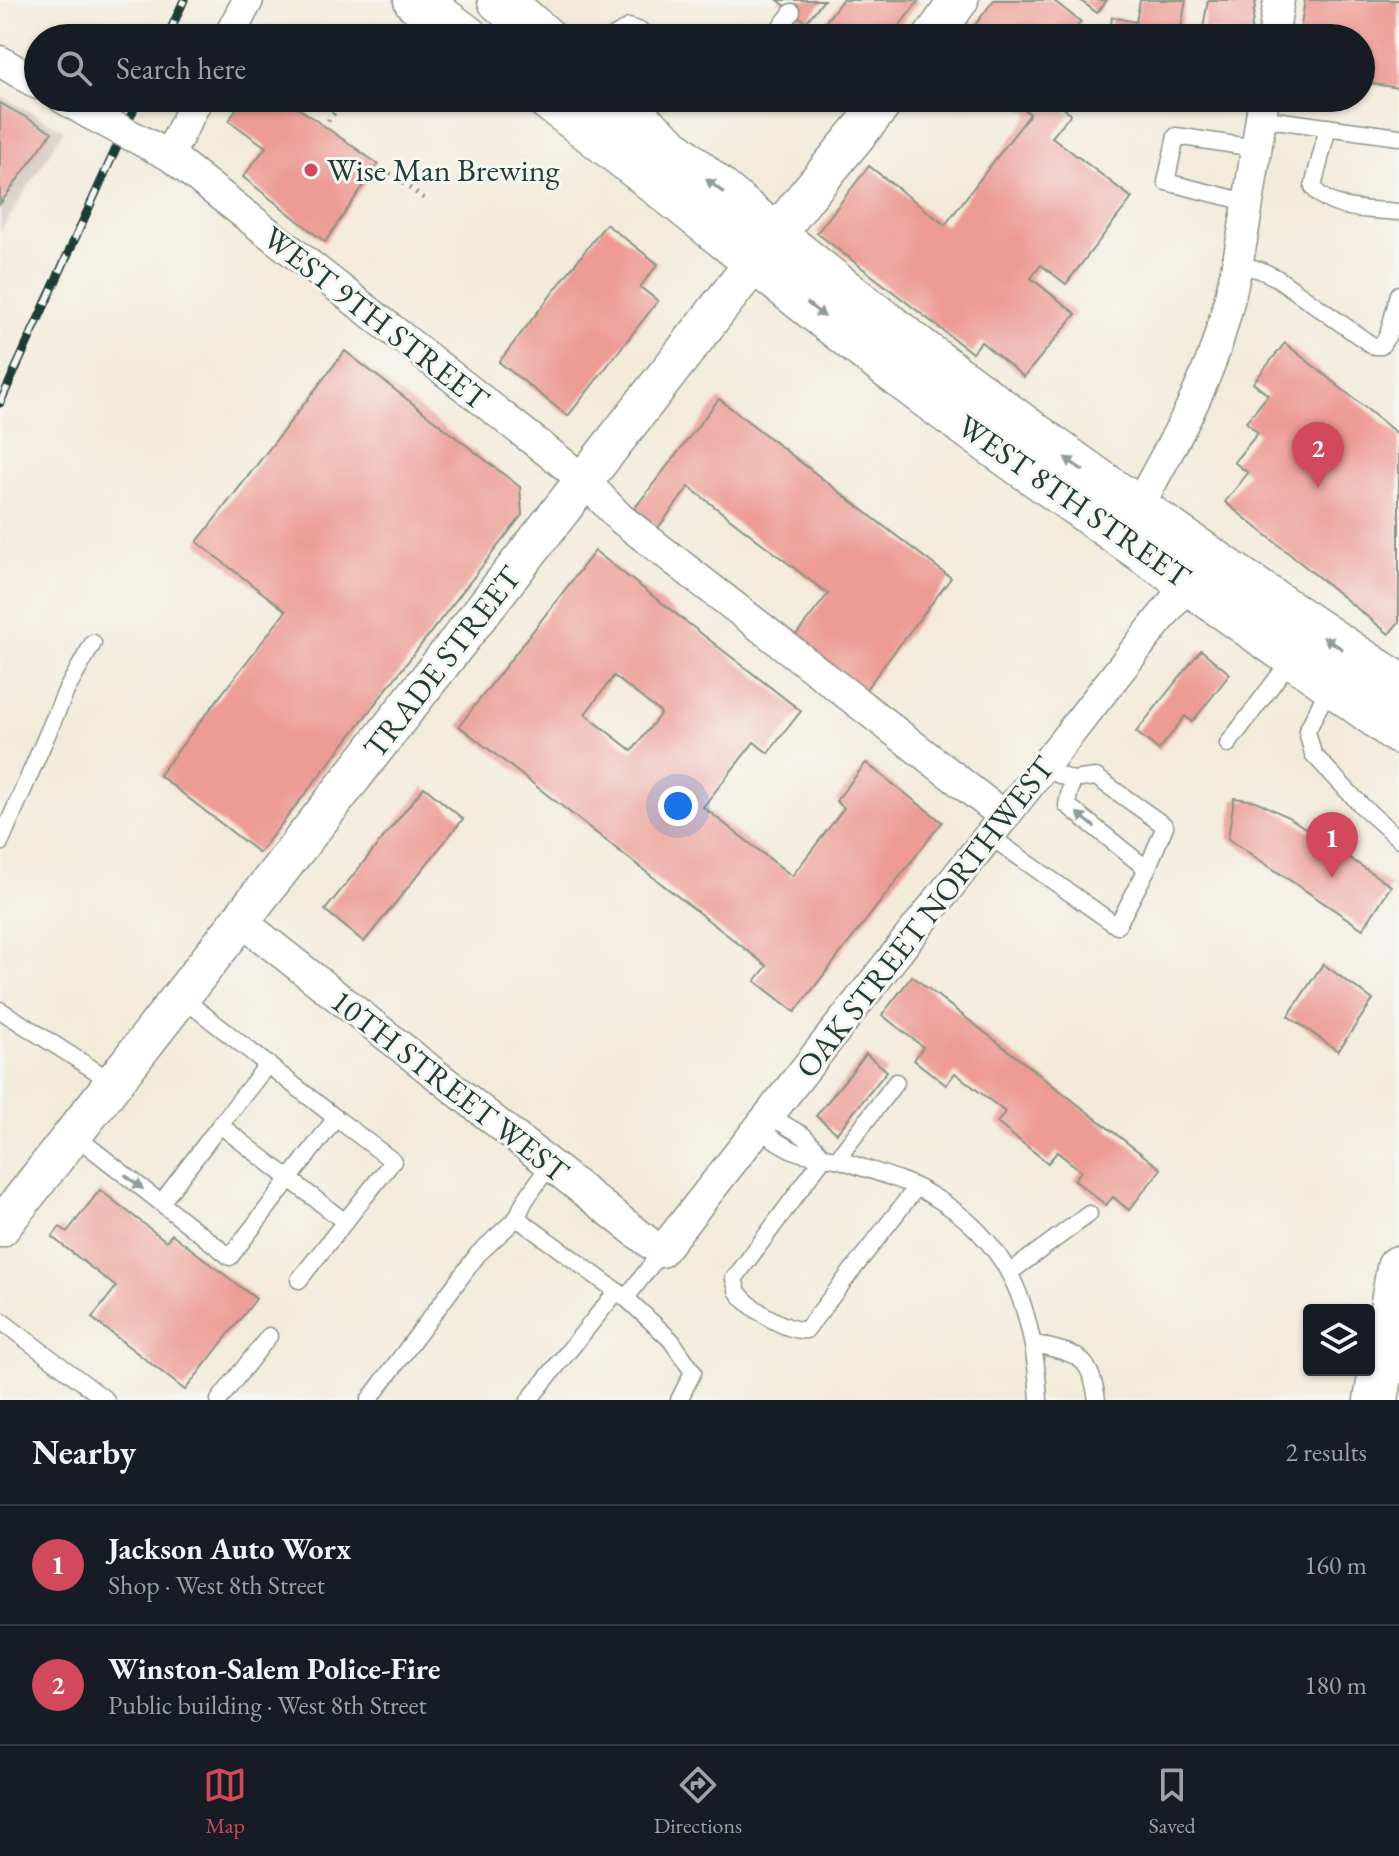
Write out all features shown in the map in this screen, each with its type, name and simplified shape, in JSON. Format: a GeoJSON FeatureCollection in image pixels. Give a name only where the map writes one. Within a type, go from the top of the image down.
{"type":"FeatureCollection","features":[{"type":"Feature","properties":{"kind":"main road"},"geometry":{"type":"LineString","coordinates":[[416,0],[448,24]]}},
{"type":"Feature","properties":{"kind":"main road"},"geometry":{"type":"LineString","coordinates":[[500,0],[528,24]]}},
{"type":"Feature","properties":{"kind":"main road"},"geometry":{"type":"LineString","coordinates":[[567,112],[619,151],[766,248]]}},
{"type":"Feature","properties":{"kind":"main road"},"geometry":{"type":"LineString","coordinates":[[628,112],[687,164],[766,248]]}},
{"type":"Feature","properties":{"kind":"main road","name":"WEST 8TH STREET"},"geometry":{"type":"LineString","coordinates":[[766,248],[920,350],[1137,509],[1399,685]]}},
{"type":"Feature","properties":{"kind":"main road","name":"WEST 8TH STREET"},"geometry":{"type":"LineString","coordinates":[[766,248],[915,387],[1051,487],[1399,732]]}},
{"type":"Feature","properties":{"kind":"main road"},"geometry":{"type":"LineString","coordinates":[[1376,1400],[1399,1268]]}},
{"type":"Feature","properties":{"kind":"street"},"geometry":{"type":"LineString","coordinates":[[235,24],[248,0]]}},
{"type":"Feature","properties":{"kind":"street"},"geometry":{"type":"LineString","coordinates":[[942,24],[959,0]]}},
{"type":"Feature","properties":{"kind":"street"},"geometry":{"type":"LineString","coordinates":[[1275,24],[1279,0]]}},
{"type":"Feature","properties":{"kind":"street"},"geometry":{"type":"LineString","coordinates":[[0,61],[24,76]]}},
{"type":"Feature","properties":{"kind":"street","name":"WEST 9TH STREET"},"geometry":{"type":"LineString","coordinates":[[87,112],[162,152],[584,480],[620,518],[996,826]]}},
{"type":"Feature","properties":{"kind":"street"},"geometry":{"type":"LineString","coordinates":[[162,152],[189,112]]}},
{"type":"Feature","properties":{"kind":"street","name":"TRADE STREET"},"geometry":{"type":"LineString","coordinates":[[0,1228],[876,112]]}},
{"type":"Feature","properties":{"kind":"street"},"geometry":{"type":"LineString","coordinates":[[1137,509],[1180,430],[1216,347],[1237,264],[1261,112]]}},
{"type":"Feature","properties":{"kind":"street","name":"OAK STREET NORTHWEST"},"geometry":{"type":"LineString","coordinates":[[661,1252],[1189,582]]}},
{"type":"Feature","properties":{"kind":"street","name":"10TH STREET WEST"},"geometry":{"type":"LineString","coordinates":[[240,920],[661,1252]]}},
{"type":"Feature","properties":{"kind":"lane"},"geometry":{"type":"LineString","coordinates":[[783,24],[792,12]]}},
{"type":"Feature","properties":{"kind":"lane"},"geometry":{"type":"LineString","coordinates":[[1276,112],[1328,127],[1399,137]]}},
{"type":"Feature","properties":{"kind":"lane"},"geometry":{"type":"LineString","coordinates":[[1328,127],[1313,187],[1320,197],[1331,203],[1399,212]]}},
{"type":"Feature","properties":{"kind":"lane"},"geometry":{"type":"LineString","coordinates":[[1247,202],[1166,182],[1176,136],[1255,148]]}},
{"type":"Feature","properties":{"kind":"lane"},"geometry":{"type":"LineString","coordinates":[[1237,264],[1277,278],[1373,346],[1381,346],[1388,335],[1399,294]]}},
{"type":"Feature","properties":{"kind":"lane"},"geometry":{"type":"LineString","coordinates":[[0,843],[66,691],[93,643]]}},
{"type":"Feature","properties":{"kind":"lane"},"geometry":{"type":"LineString","coordinates":[[1228,744],[1294,656]]}},
{"type":"Feature","properties":{"kind":"lane"},"geometry":{"type":"LineString","coordinates":[[1331,683],[1307,731],[1313,754],[1362,806],[1399,839]]}},
{"type":"Feature","properties":{"kind":"lane"},"geometry":{"type":"LineString","coordinates":[[996,826],[1117,926],[1165,826],[1096,777],[1072,780],[1042,768]]}},
{"type":"Feature","properties":{"kind":"lane"},"geometry":{"type":"LineString","coordinates":[[1072,780],[1067,805],[1147,869]]}},
{"type":"Feature","properties":{"kind":"lane"},"geometry":{"type":"LineString","coordinates":[[180,996],[393,1161],[299,1280]]}},
{"type":"Feature","properties":{"kind":"lane"},"geometry":{"type":"LineString","coordinates":[[0,1010],[113,1082]]}},
{"type":"Feature","properties":{"kind":"lane"},"geometry":{"type":"LineString","coordinates":[[161,1203],[268,1064]]}},
{"type":"Feature","properties":{"kind":"lane"},"geometry":{"type":"LineString","coordinates":[[896,1082],[734,1279],[738,1292],[771,1319],[796,1331],[806,1330],[916,1188]]}},
{"type":"Feature","properties":{"kind":"lane"},"geometry":{"type":"LineString","coordinates":[[73,1134],[230,1257],[336,1118]]}},
{"type":"Feature","properties":{"kind":"lane"},"geometry":{"type":"LineString","coordinates":[[763,1122],[804,1136],[831,1158],[927,1192],[970,1220],[1009,1273],[1026,1306],[1037,1365],[1039,1400]]}},
{"type":"Feature","properties":{"kind":"lane"},"geometry":{"type":"LineString","coordinates":[[220,1125],[345,1222]]}},
{"type":"Feature","properties":{"kind":"lane"},"geometry":{"type":"LineString","coordinates":[[369,1400],[478,1254],[517,1218],[550,1164]]}},
{"type":"Feature","properties":{"kind":"lane"},"geometry":{"type":"LineString","coordinates":[[1009,1273],[1089,1214]]}},
{"type":"Feature","properties":{"kind":"lane"},"geometry":{"type":"LineString","coordinates":[[517,1218],[622,1294],[671,1340],[693,1372],[679,1400]]}},
{"type":"Feature","properties":{"kind":"lane"},"geometry":{"type":"LineString","coordinates":[[529,1400],[661,1252]]}},
{"type":"Feature","properties":{"kind":"lane"},"geometry":{"type":"LineString","coordinates":[[0,1320],[106,1400]]}},
{"type":"Feature","properties":{"kind":"lane"},"geometry":{"type":"LineString","coordinates":[[219,1400],[269,1336]]}},
{"type":"Feature","properties":{"kind":"lane"},"geometry":{"type":"LineString","coordinates":[[1033,1343],[1074,1353],[1083,1359],[1095,1381],[1097,1400]]}},
{"type":"Feature","properties":{"kind":"path"},"geometry":{"type":"LineString","coordinates":[[328,121],[335,112]]}},
{"type":"Feature","properties":{"kind":"path"},"geometry":{"type":"LineString","coordinates":[[383,169],[425,199]]}},
{"type":"Feature","properties":{"kind":"shaded area"},"geometry":{"type":"Polygon","coordinates":[[[0,96],[24,109],[24,112],[30,112],[64,130],[0,232],[0,96]]]}},
{"type":"Feature","properties":{"kind":"building"},"geometry":{"type":"Polygon","coordinates":[[[778,0],[824,0],[806,22],[778,0]]]}},
{"type":"Feature","properties":{"kind":"building"},"geometry":{"type":"Polygon","coordinates":[[[842,0],[919,0],[901,24],[824,24],[842,0]]]}},
{"type":"Feature","properties":{"kind":"building"},"geometry":{"type":"Polygon","coordinates":[[[994,0],[1053,0],[1081,22],[1079,24],[976,24],[994,0]]]}},
{"type":"Feature","properties":{"kind":"building"},"geometry":{"type":"Polygon","coordinates":[[[1080,0],[1107,0],[1097,13],[1080,0]]]}},
{"type":"Feature","properties":{"kind":"building"},"geometry":{"type":"Polygon","coordinates":[[[1140,0],[1186,0],[1182,24],[1111,24],[1112,17],[1136,22],[1140,0]]]}},
{"type":"Feature","properties":{"kind":"building"},"geometry":{"type":"Polygon","coordinates":[[[1208,0],[1256,0],[1252,24],[1204,24],[1208,0]]]}},
{"type":"Feature","properties":{"kind":"building"},"geometry":{"type":"Polygon","coordinates":[[[1305,0],[1399,0],[1399,88],[1375,84],[1375,24],[1301,24],[1305,0]]]}},
{"type":"Feature","properties":{"kind":"building"},"geometry":{"type":"Polygon","coordinates":[[[0,103],[52,132],[0,204],[0,103]]]}},
{"type":"Feature","properties":{"kind":"building","name":"Wise Man Brewing"},"geometry":{"type":"Polygon","coordinates":[[[234,112],[304,112],[378,164],[325,242],[243,177],[266,147],[229,121],[234,112]]]}},
{"type":"Feature","properties":{"kind":"building"},"geometry":{"type":"Polygon","coordinates":[[[1027,112],[1071,114],[1052,137],[1132,198],[1066,284],[1041,265],[1031,278],[1076,314],[1024,377],[981,342],[972,353],[817,233],[869,166],[945,225],[1030,114],[1027,112]]]}},
{"type":"Feature","properties":{"kind":"building"},"geometry":{"type":"Polygon","coordinates":[[[606,224],[658,264],[640,287],[658,301],[568,416],[499,362],[606,224]]]}},
{"type":"Feature","properties":{"kind":"building"},"geometry":{"type":"Polygon","coordinates":[[[1285,343],[1399,435],[1399,622],[1389,634],[1225,502],[1248,473],[1234,462],[1258,433],[1246,422],[1268,395],[1253,383],[1285,343]]]}},
{"type":"Feature","properties":{"kind":"building"},"geometry":{"type":"Polygon","coordinates":[[[345,351],[520,487],[522,515],[259,853],[159,775],[286,611],[197,542],[345,351]]]}},
{"type":"Feature","properties":{"kind":"building"},"geometry":{"type":"Polygon","coordinates":[[[719,399],[951,578],[862,694],[792,640],[828,594],[689,487],[658,528],[634,509],[719,399]]]}},
{"type":"Feature","properties":{"kind":"building"},"geometry":{"type":"Polygon","coordinates":[[[595,551],[801,711],[768,753],[754,742],[703,807],[792,876],[844,808],[836,801],[866,763],[942,822],[795,1012],[755,981],[767,966],[459,726],[595,551]],[[614,676],[585,714],[632,751],[661,713],[614,676]]]}},
{"type":"Feature","properties":{"kind":"building"},"geometry":{"type":"Polygon","coordinates":[[[1201,650],[1230,674],[1192,722],[1185,716],[1159,750],[1136,732],[1201,650]]]}},
{"type":"Feature","properties":{"kind":"building"},"geometry":{"type":"Polygon","coordinates":[[[424,787],[463,819],[364,942],[325,910],[424,787]]]}},
{"type":"Feature","properties":{"kind":"building"},"geometry":{"type":"Polygon","coordinates":[[[1234,798],[1256,801],[1290,818],[1391,886],[1363,929],[1228,839],[1234,798]]]}},
{"type":"Feature","properties":{"kind":"building"},"geometry":{"type":"Polygon","coordinates":[[[1323,964],[1373,1000],[1338,1051],[1288,1016],[1323,964]]]}},
{"type":"Feature","properties":{"kind":"building"},"geometry":{"type":"Polygon","coordinates":[[[912,976],[1161,1169],[1129,1210],[1113,1197],[1106,1205],[1074,1180],[1081,1171],[1057,1152],[1048,1163],[997,1123],[1005,1112],[955,1073],[946,1085],[914,1060],[923,1047],[882,1015],[912,976]]]}},
{"type":"Feature","properties":{"kind":"building"},"geometry":{"type":"Polygon","coordinates":[[[866,1054],[887,1071],[837,1133],[816,1116],[866,1054]]]}},
{"type":"Feature","properties":{"kind":"building"},"geometry":{"type":"Polygon","coordinates":[[[100,1190],[166,1241],[172,1234],[256,1299],[185,1390],[92,1318],[116,1287],[52,1237],[60,1227],[67,1232],[100,1190]]]}},
{"type":"Feature","properties":{"kind":"railway"},"geometry":{"type":"LineString","coordinates":[[173,24],[184,0]]}},
{"type":"Feature","properties":{"kind":"railway"},"geometry":{"type":"LineString","coordinates":[[0,403],[133,112]]}},
{"type":"Feature","properties":{"kind":"place","name":"Wise Man Brewing"},"geometry":{"type":"Point","coordinates":[311,170]}},
{"type":"Feature","properties":{"kind":"place","name":"Winston-Salem Police-Fire"},"geometry":{"type":"Point","coordinates":[1318,488]}},
{"type":"Feature","properties":{"kind":"place","name":"Jackson Auto Worx"},"geometry":{"type":"Point","coordinates":[1332,878]}}]}
